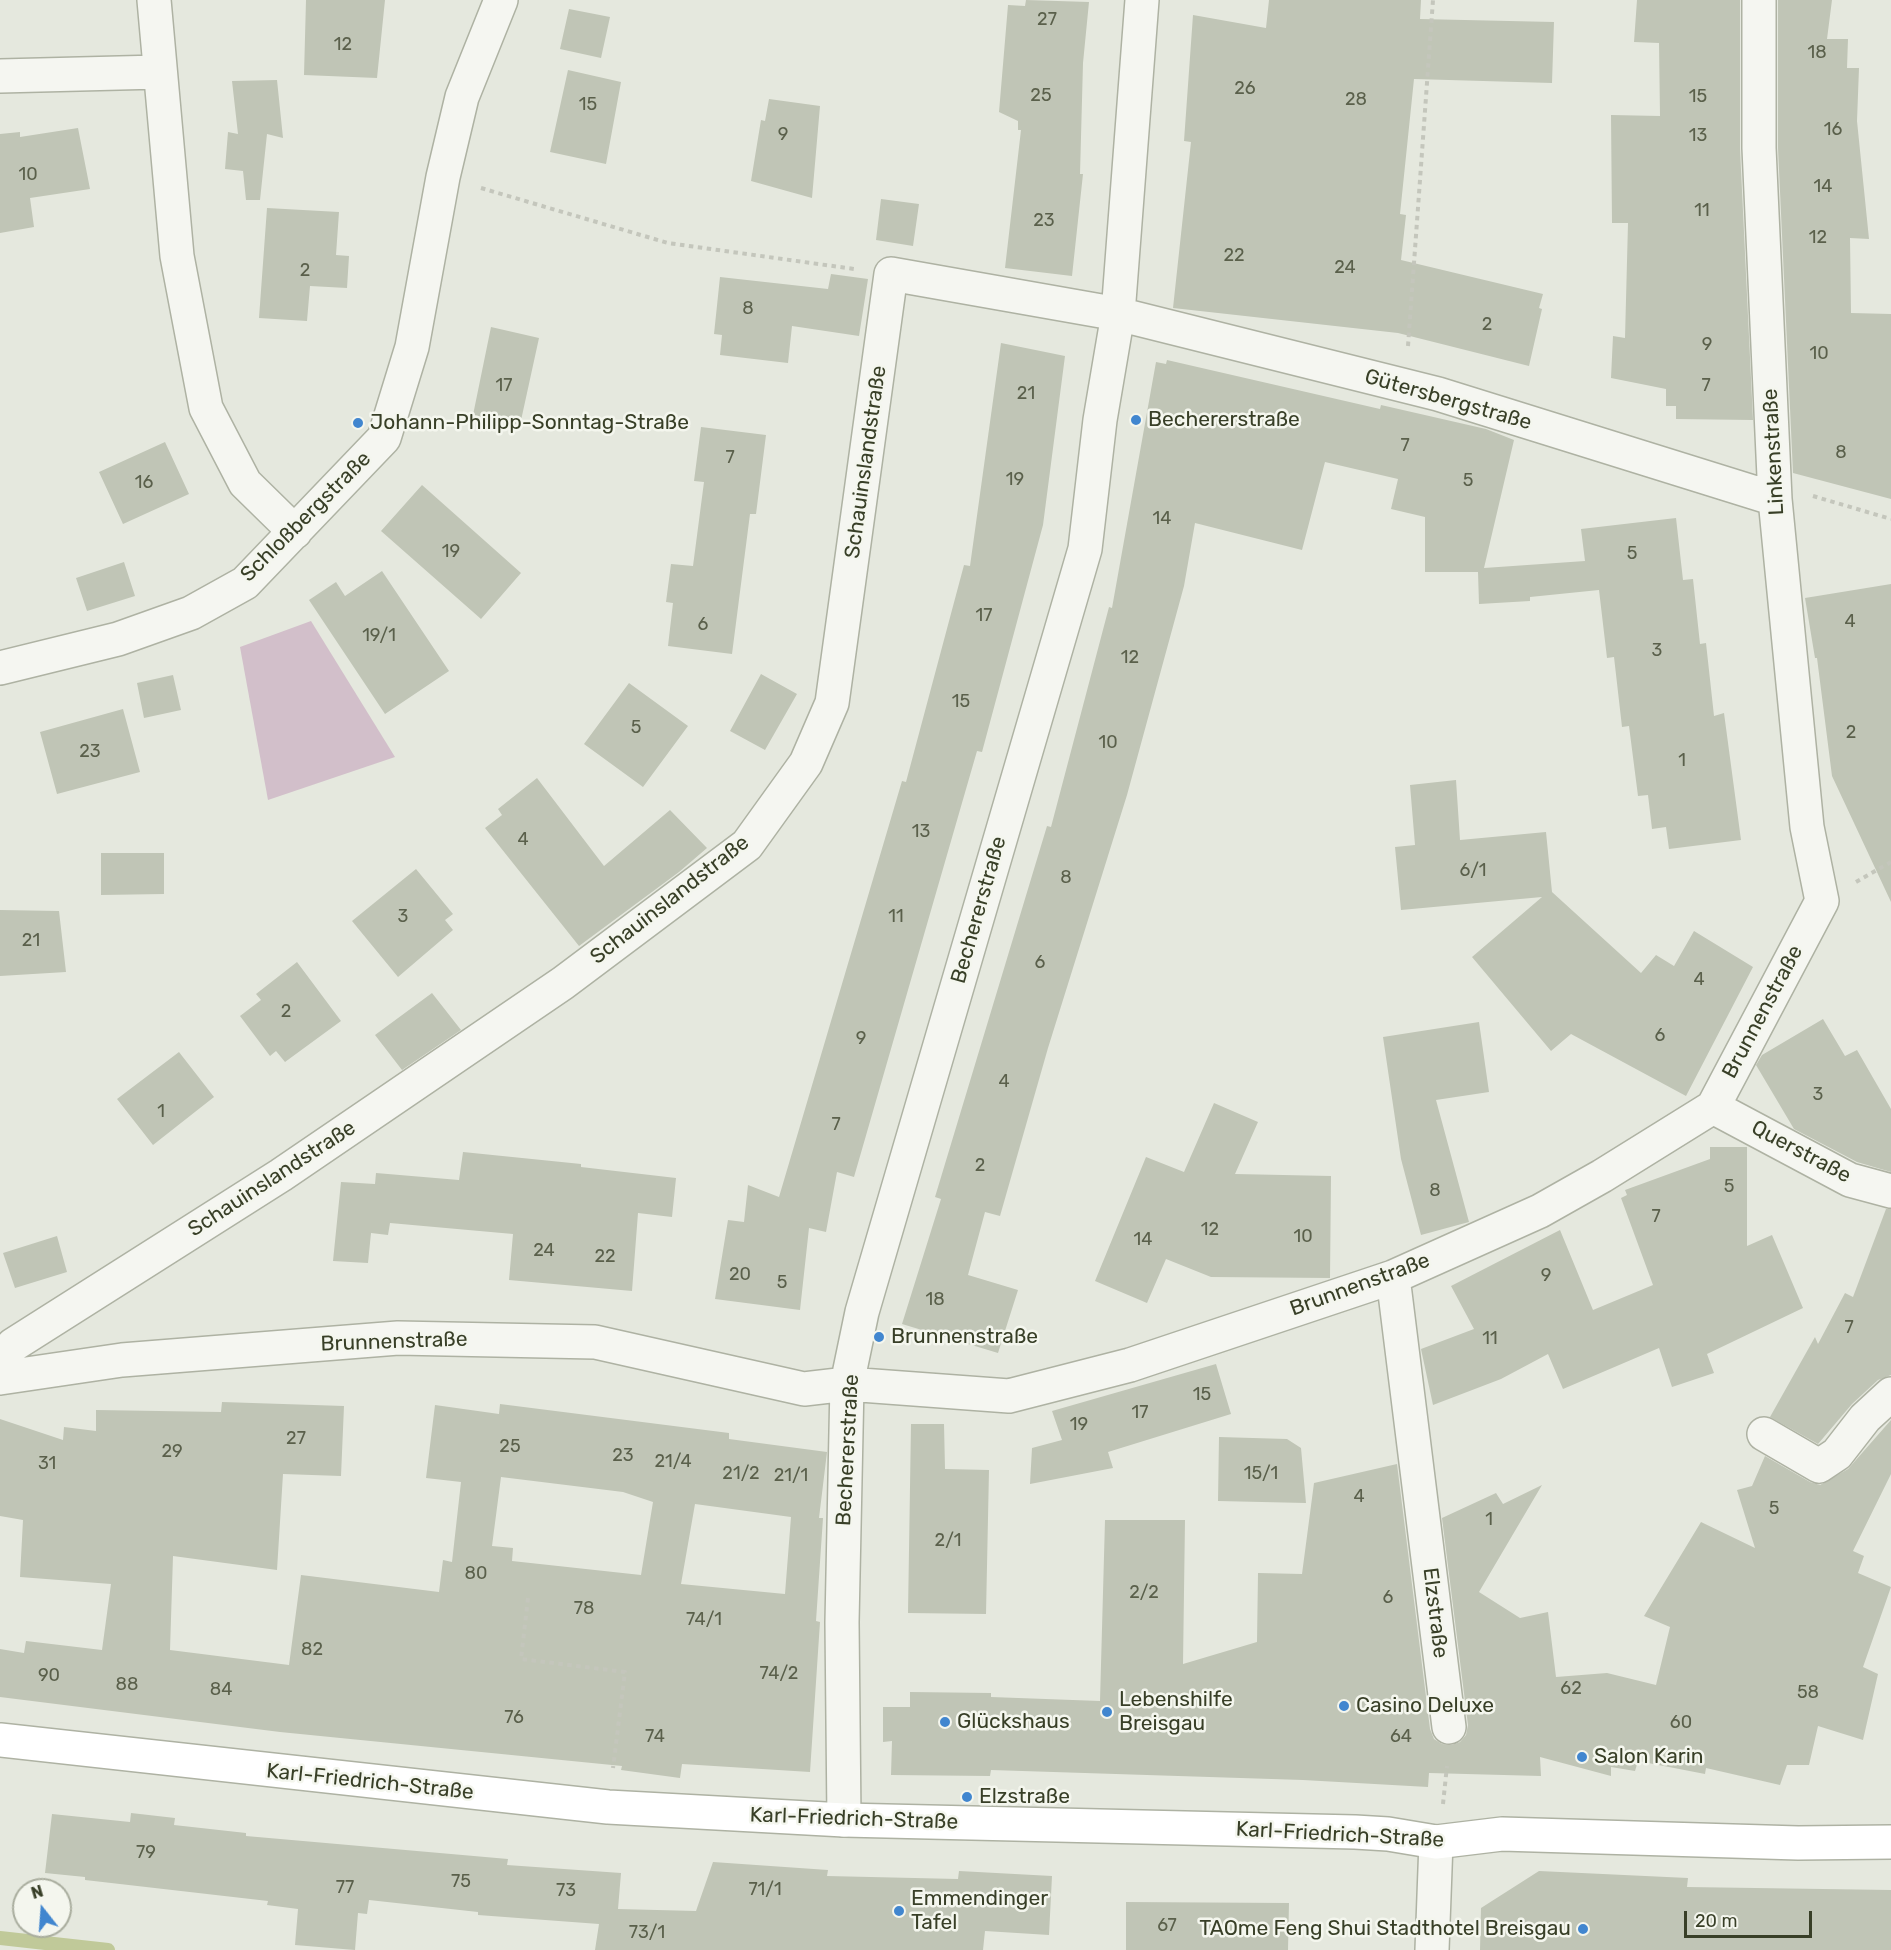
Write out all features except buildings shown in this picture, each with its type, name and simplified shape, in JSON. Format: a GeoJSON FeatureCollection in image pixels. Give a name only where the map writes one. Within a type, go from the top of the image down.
{"type":"FeatureCollection","features":[{"type":"Feature","properties":{"kind":"street"},"geometry":{"type":"LineString","coordinates":[[154,0],[177,256],[206,408],[245,483],[295,532]]}},
{"type":"Feature","properties":{"kind":"street","name":"Schloßbergstraße"},"geometry":{"type":"LineString","coordinates":[[0,668],[118,639],[191,612],[245,583],[384,438],[412,347],[443,177],[462,97],[501,0]]}},
{"type":"Feature","properties":{"kind":"street","name":"Bechererstraße"},"geometry":{"type":"LineString","coordinates":[[844,1820],[842,1622],[847,1384],[862,1312],[1085,549],[1100,420],[1118,314],[1142,0]]}},
{"type":"Feature","properties":{"kind":"street","name":"Linkenstraße"},"geometry":{"type":"LineString","coordinates":[[1759,0],[1759,148],[1775,492],[1807,827],[1822,901]]}},
{"type":"Feature","properties":{"kind":"street"},"geometry":{"type":"LineString","coordinates":[[0,75],[159,72]]}},
{"type":"Feature","properties":{"kind":"street"},"geometry":{"type":"LineString","coordinates":[[891,274],[1118,314]]}},
{"type":"Feature","properties":{"kind":"street","name":"Schauinslandstraße"},"geometry":{"type":"LineString","coordinates":[[0,1364],[14,1345],[281,1175],[562,983],[747,845],[806,763],[832,703],[891,274]]}},
{"type":"Feature","properties":{"kind":"street","name":"Gütersbergstraße"},"geometry":{"type":"LineString","coordinates":[[1118,314],[1405,386],[1775,492]]}},
{"type":"Feature","properties":{"kind":"street","name":"Brunnenstraße"},"geometry":{"type":"LineString","coordinates":[[0,1378],[122,1360],[398,1338],[595,1342],[804,1389],[847,1384],[1009,1396],[1130,1365],[1393,1277],[1540,1211],[1602,1176],[1713,1107],[1822,901]]}},
{"type":"Feature","properties":{"kind":"street","name":"Querstraße"},"geometry":{"type":"LineString","coordinates":[[1713,1107],[1850,1180],[1891,1191]]}},
{"type":"Feature","properties":{"kind":"street","name":"Elzstraße"},"geometry":{"type":"LineString","coordinates":[[1393,1277],[1449,1727]]}},
{"type":"Feature","properties":{"kind":"street"},"geometry":{"type":"LineString","coordinates":[[1764,1434],[1819,1466],[1837,1455],[1865,1418],[1891,1394]]}},
{"type":"Feature","properties":{"kind":"street","name":"Karl-Friedrich-Straße"},"geometry":{"type":"LineString","coordinates":[[0,1740],[608,1807],[844,1820],[1355,1832],[1388,1834],[1436,1842],[1502,1834],[1798,1843],[1891,1842]]}},
{"type":"Feature","properties":{"kind":"street"},"geometry":{"type":"LineString","coordinates":[[1432,1950],[1436,1842]]}},
{"type":"Feature","properties":{"kind":"path"},"geometry":{"type":"LineString","coordinates":[[1405,386],[1433,0]]}},
{"type":"Feature","properties":{"kind":"path"},"geometry":{"type":"LineString","coordinates":[[443,177],[668,243],[891,274]]}},
{"type":"Feature","properties":{"kind":"path"},"geometry":{"type":"LineString","coordinates":[[1775,492],[1891,519]]}},
{"type":"Feature","properties":{"kind":"path"},"geometry":{"type":"LineString","coordinates":[[528,1598],[521,1659],[625,1672],[608,1807]]}},
{"type":"Feature","properties":{"kind":"path"},"geometry":{"type":"LineString","coordinates":[[1436,1842],[1444,1797],[1449,1727]]}},
{"type":"Feature","properties":{"kind":"shaded area"},"geometry":{"type":"Polygon","coordinates":[[[311,621],[395,757],[268,800],[240,647],[311,621]]]}},
{"type":"Feature","properties":{"kind":"waterway"},"geometry":{"type":"LineString","coordinates":[[0,1938],[108,1950]]}},
{"type":"Feature","properties":{"kind":"place","name":"Bechererstraße"},"geometry":{"type":"Point","coordinates":[1136,420]}},
{"type":"Feature","properties":{"kind":"place","name":"Johann-Philipp-Sonntag-Straße"},"geometry":{"type":"Point","coordinates":[358,423]}},
{"type":"Feature","properties":{"kind":"place","name":"Brunnenstraße"},"geometry":{"type":"Point","coordinates":[879,1337]}},
{"type":"Feature","properties":{"kind":"place","name":"Casino Deluxe"},"geometry":{"type":"Point","coordinates":[1344,1706]}},
{"type":"Feature","properties":{"kind":"place","name":"Lebenshilfe Breisgau"},"geometry":{"type":"Point","coordinates":[1107,1712]}},
{"type":"Feature","properties":{"kind":"place","name":"Glückshaus"},"geometry":{"type":"Point","coordinates":[945,1722]}},
{"type":"Feature","properties":{"kind":"place","name":"Salon Karin"},"geometry":{"type":"Point","coordinates":[1582,1757]}},
{"type":"Feature","properties":{"kind":"place","name":"Elzstraße"},"geometry":{"type":"Point","coordinates":[967,1797]}},
{"type":"Feature","properties":{"kind":"place","name":"Emmendinger Tafel"},"geometry":{"type":"Point","coordinates":[899,1911]}},
{"type":"Feature","properties":{"kind":"place","name":"TAOme Feng Shui Stadthotel Breisgau"},"geometry":{"type":"Point","coordinates":[1583,1929]}}]}
